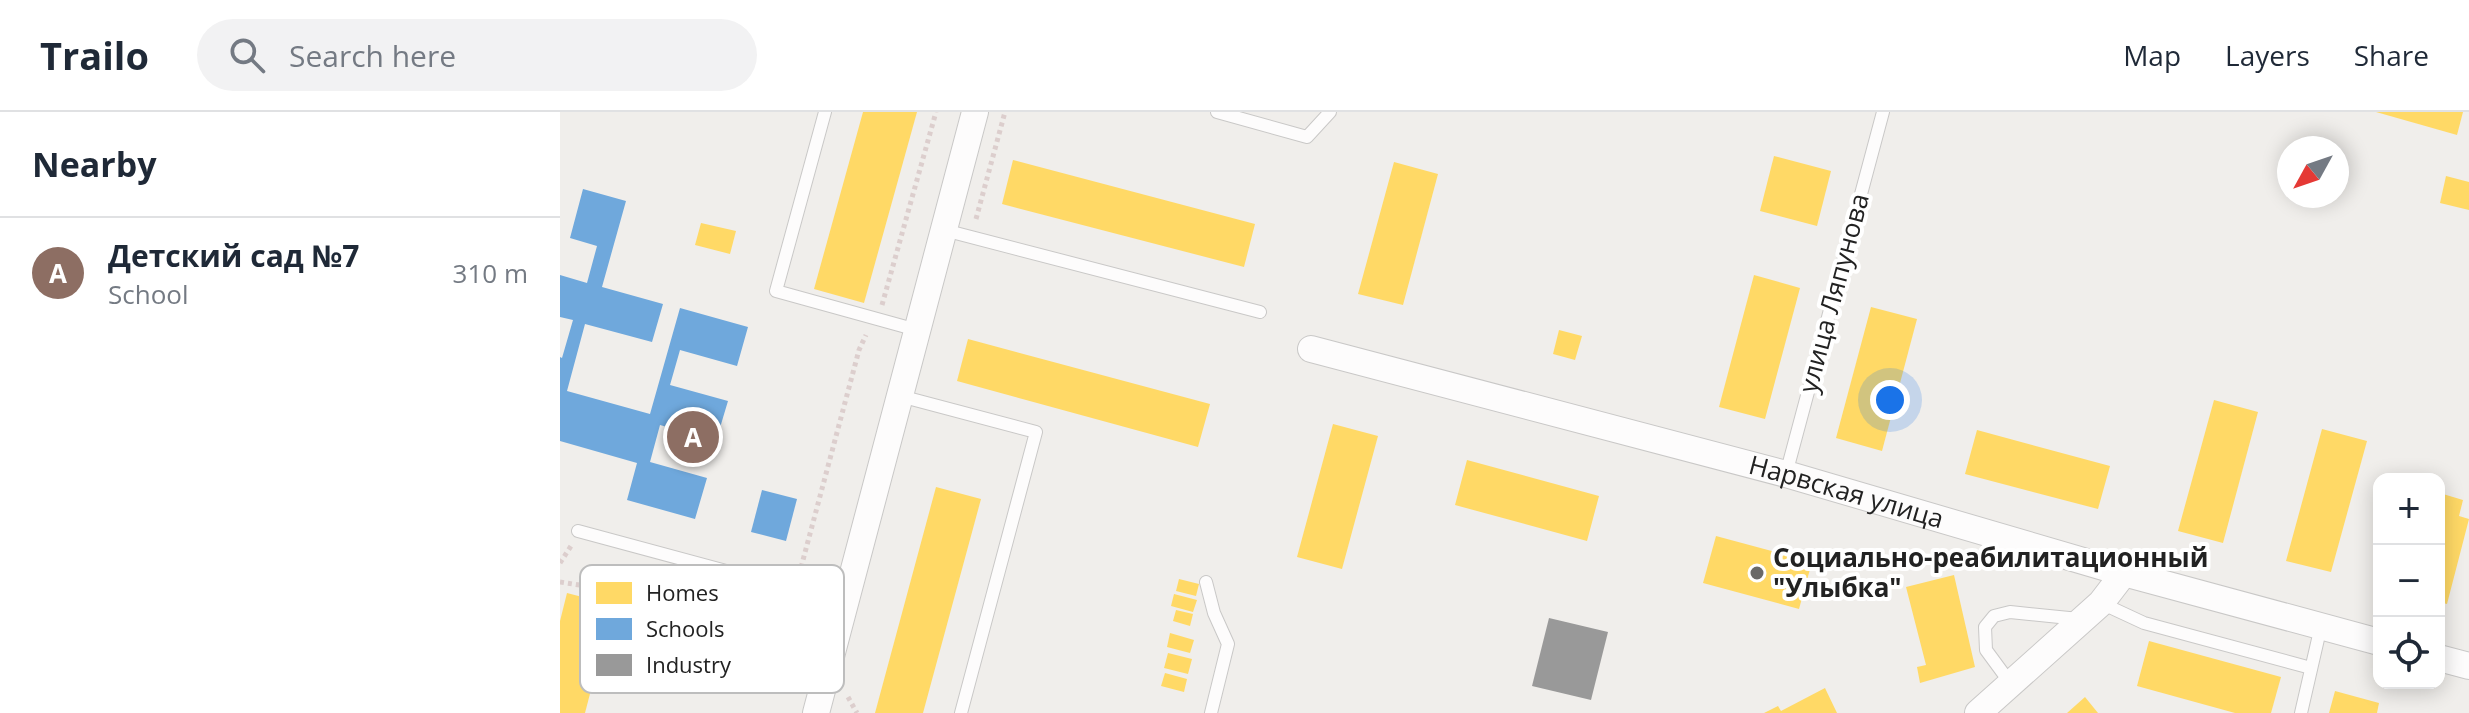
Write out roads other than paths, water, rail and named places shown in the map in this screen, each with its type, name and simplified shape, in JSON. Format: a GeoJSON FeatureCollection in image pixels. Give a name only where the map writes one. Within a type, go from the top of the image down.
{"type":"FeatureCollection","features":[{"type":"Feature","properties":{"kind":"street"},"geometry":{"type":"LineString","coordinates":[[844,607],[975,112]]}},
{"type":"Feature","properties":{"kind":"street","name":"Нарвская улица"},"geometry":{"type":"LineString","coordinates":[[1311,349],[1786,474],[2124,573],[2373,640]]}},
{"type":"Feature","properties":{"kind":"street"},"geometry":{"type":"LineString","coordinates":[[1978,713],[2092,611],[2124,573]]}},
{"type":"Feature","properties":{"kind":"street"},"geometry":{"type":"LineString","coordinates":[[2445,660],[2469,666]]}},
{"type":"Feature","properties":{"kind":"street"},"geometry":{"type":"LineString","coordinates":[[816,713],[821,693]]}},
{"type":"Feature","properties":{"kind":"lane"},"geometry":{"type":"LineString","coordinates":[[825,112],[776,291],[917,330]]}},
{"type":"Feature","properties":{"kind":"lane"},"geometry":{"type":"LineString","coordinates":[[1217,112],[1307,137],[1330,112]]}},
{"type":"Feature","properties":{"kind":"lane","name":"улица Ляпунова"},"geometry":{"type":"LineString","coordinates":[[1786,474],[1883,112]]}},
{"type":"Feature","properties":{"kind":"lane"},"geometry":{"type":"LineString","coordinates":[[944,230],[1260,312]]}},
{"type":"Feature","properties":{"kind":"lane"},"geometry":{"type":"LineString","coordinates":[[900,396],[1036,432],[961,713]]}},
{"type":"Feature","properties":{"kind":"lane"},"geometry":{"type":"LineString","coordinates":[[578,531],[703,565]]}},
{"type":"Feature","properties":{"kind":"lane"},"geometry":{"type":"LineString","coordinates":[[1206,582],[1214,613],[1228,644],[1211,713]]}},
{"type":"Feature","properties":{"kind":"lane"},"geometry":{"type":"LineString","coordinates":[[2011,684],[1986,650],[1985,627],[1994,616],[2010,612],[2092,611],[2311,668]]}},
{"type":"Feature","properties":{"kind":"lane"},"geometry":{"type":"LineString","coordinates":[[2301,713],[2321,626]]}},
{"type":"Feature","properties":{"kind":"place","name":"Детский сад №7"},"geometry":{"type":"Point","coordinates":[693,437]}},
{"type":"Feature","properties":{"kind":"place","name":"Социально-реабилитационный \"Улыбка\""},"geometry":{"type":"Point","coordinates":[1757,573]}}]}
